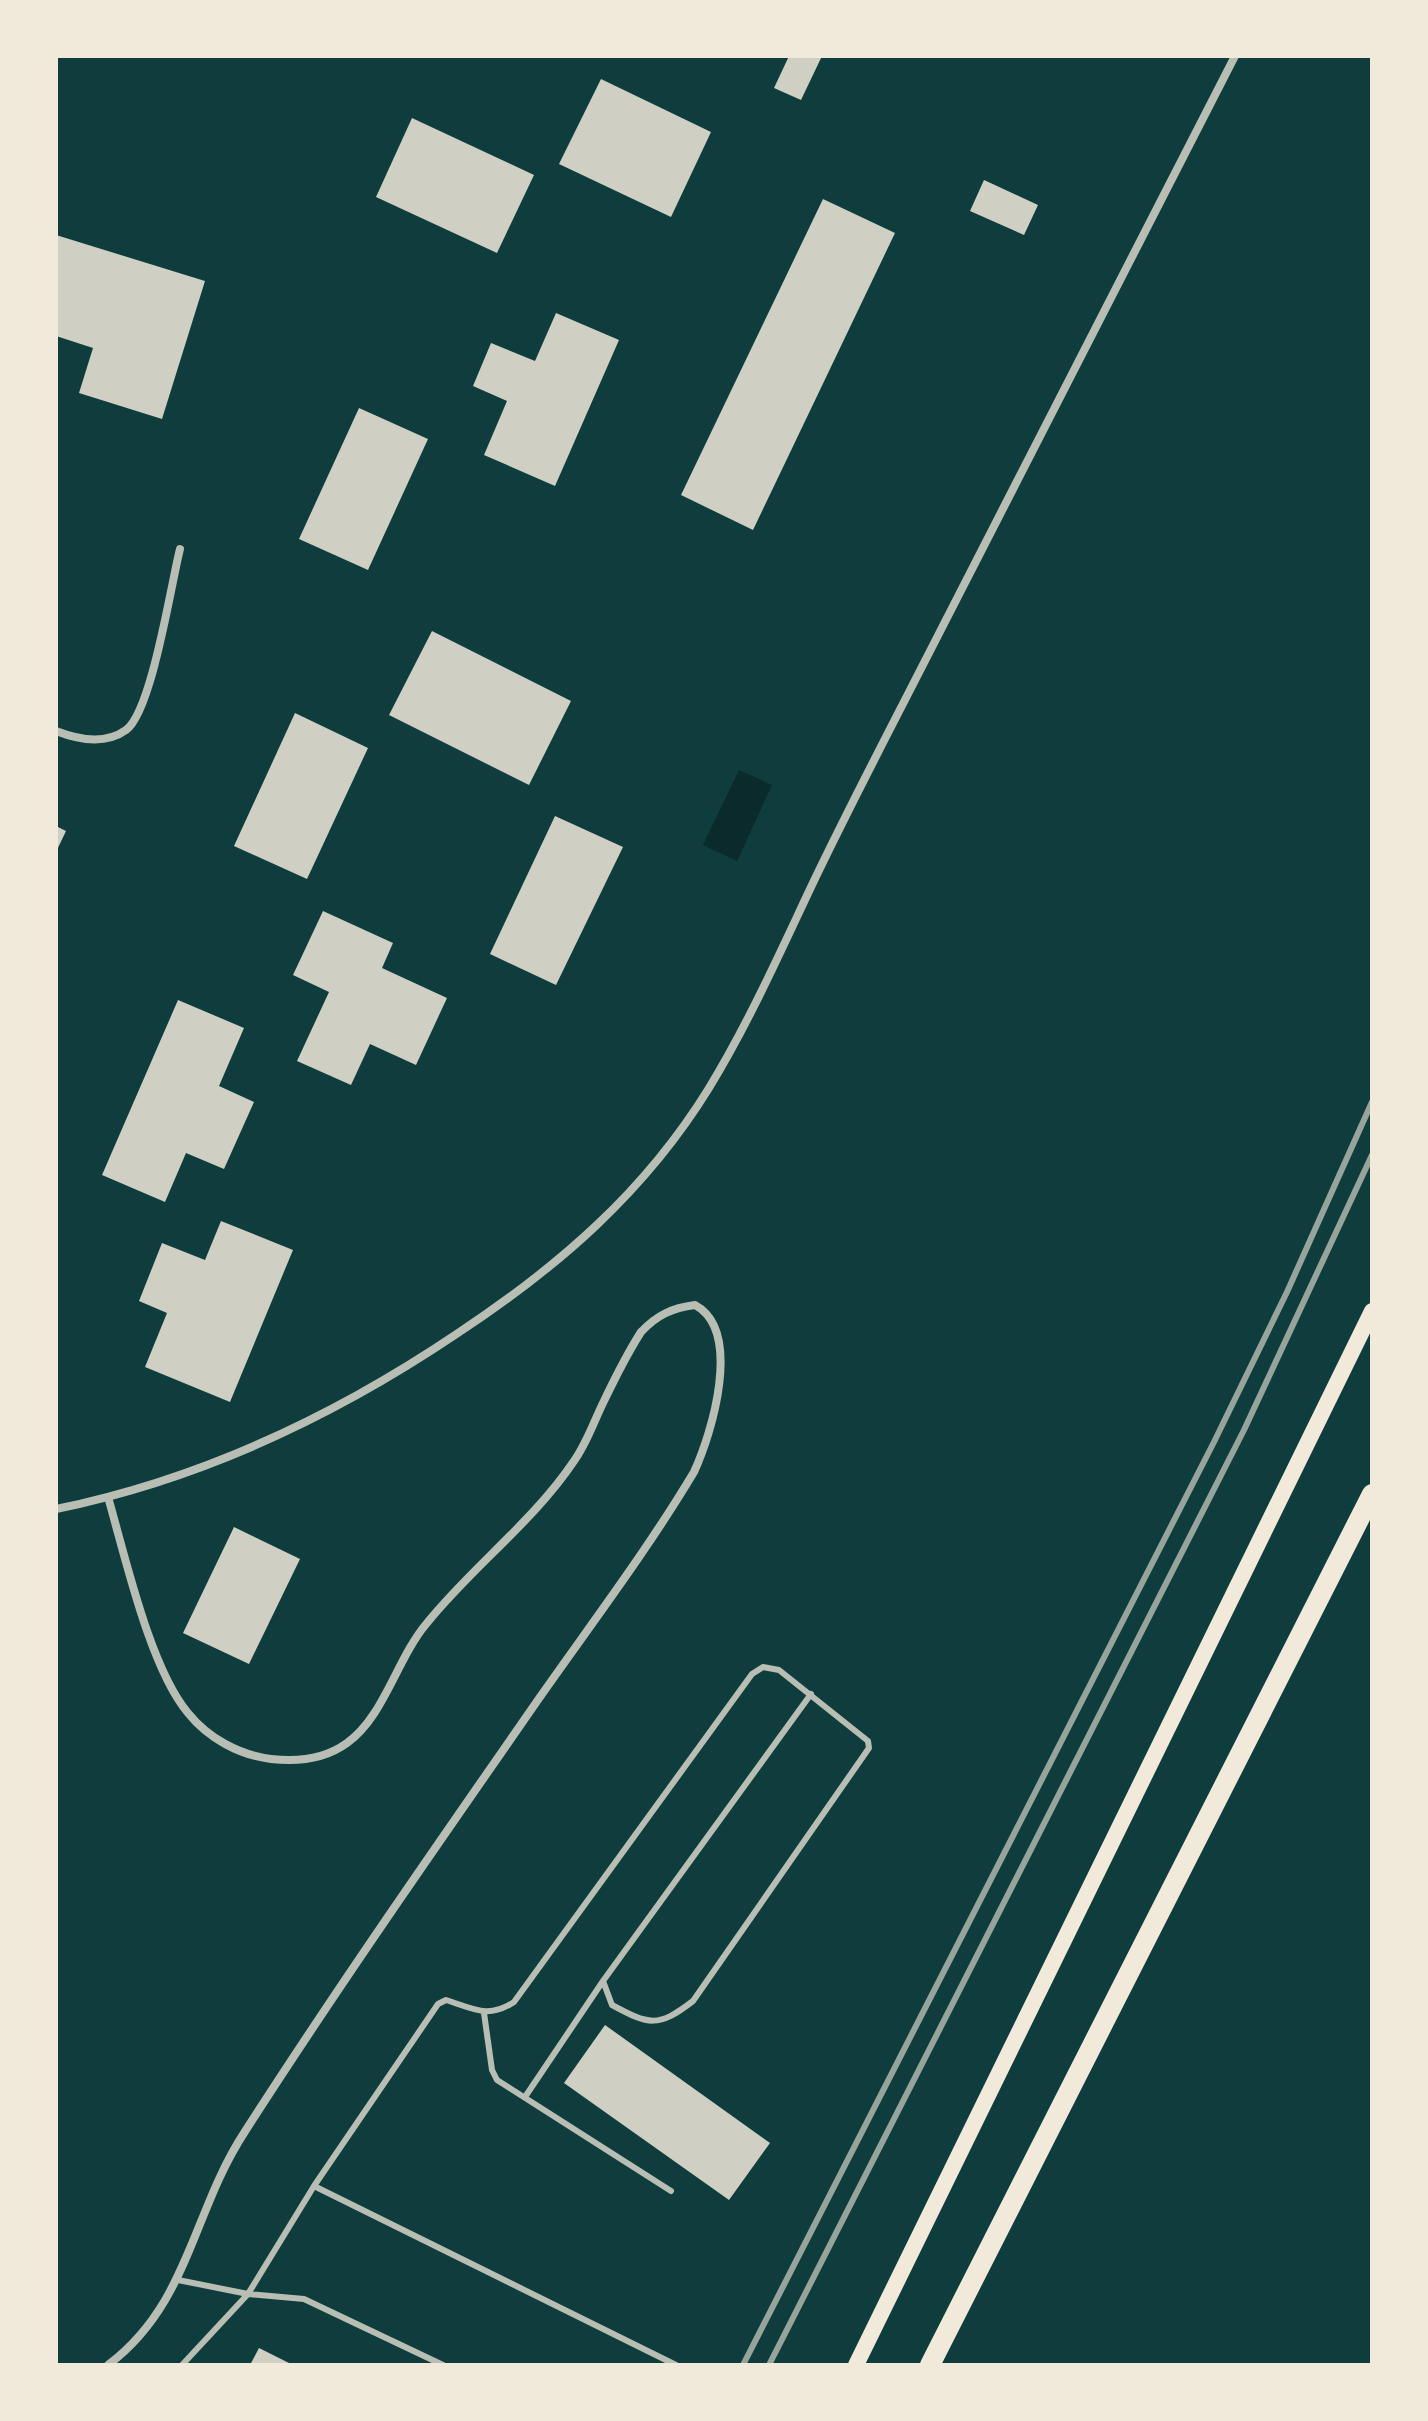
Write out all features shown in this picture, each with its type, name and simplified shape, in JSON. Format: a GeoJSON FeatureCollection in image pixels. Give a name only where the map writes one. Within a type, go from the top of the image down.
{"type":"FeatureCollection","features":[{"type":"Feature","properties":{"kind":"main road"},"geometry":{"type":"LineString","coordinates":[[856,2365],[1372,1311]]}},
{"type":"Feature","properties":{"kind":"main road"},"geometry":{"type":"LineString","coordinates":[[930,2365],[1372,1494]]}},
{"type":"Feature","properties":{"kind":"street"},"geometry":{"type":"LineString","coordinates":[[56,1509],[178,1476],[249,1449],[350,1399],[408,1366],[501,1305],[572,1249],[629,1194],[669,1145],[708,1089],[750,1014],[874,761],[1235,56]]}},
{"type":"Feature","properties":{"kind":"street"},"geometry":{"type":"LineString","coordinates":[[56,731],[82,739],[105,738],[126,730],[139,715],[180,549]]}},
{"type":"Feature","properties":{"kind":"street"},"geometry":{"type":"LineString","coordinates":[[108,1497],[149,1632],[161,1663],[187,1712],[219,1740],[250,1755],[288,1760],[316,1757],[347,1743],[363,1728],[427,1622],[532,1513],[568,1470],[641,1332],[653,1319],[669,1311],[695,1305],[707,1311],[716,1327],[719,1357],[717,1400],[709,1438],[694,1472],[339,1988],[244,2133],[212,2192],[178,2280],[153,2321],[136,2341],[108,2365]]}},
{"type":"Feature","properties":{"kind":"lane"},"geometry":{"type":"LineString","coordinates":[[182,2365],[248,2294],[314,2186],[438,2004],[446,2000],[484,2013],[501,2011],[514,2002],[752,1674],[763,1667],[779,1670],[868,1741],[869,1748],[693,2001],[671,2018],[643,2021],[612,2005],[603,1981]]}},
{"type":"Feature","properties":{"kind":"lane"},"geometry":{"type":"LineString","coordinates":[[525,2097],[603,1981],[811,1694]]}},
{"type":"Feature","properties":{"kind":"lane"},"geometry":{"type":"LineString","coordinates":[[484,2013],[492,2070],[497,2080],[671,2191]]}},
{"type":"Feature","properties":{"kind":"lane"},"geometry":{"type":"LineString","coordinates":[[314,2186],[676,2365]]}},
{"type":"Feature","properties":{"kind":"lane"},"geometry":{"type":"LineString","coordinates":[[178,2280],[248,2294],[304,2299],[443,2365]]}},
{"type":"Feature","properties":{"kind":"water"},"geometry":{"type":"Polygon","coordinates":[[[739,770],[772,785],[737,861],[703,845],[739,770]]]}},
{"type":"Feature","properties":{"kind":"building"},"geometry":{"type":"Polygon","coordinates":[[[789,56],[822,56],[801,100],[774,88],[789,56]]]}},
{"type":"Feature","properties":{"kind":"building"},"geometry":{"type":"Polygon","coordinates":[[[601,79],[711,132],[671,217],[559,164],[601,79]]]}},
{"type":"Feature","properties":{"kind":"building"},"geometry":{"type":"Polygon","coordinates":[[[412,118],[534,175],[497,253],[376,197],[412,118]]]}},
{"type":"Feature","properties":{"kind":"building"},"geometry":{"type":"Polygon","coordinates":[[[984,180],[1038,205],[1024,235],[970,211],[984,180]]]}},
{"type":"Feature","properties":{"kind":"building"},"geometry":{"type":"Polygon","coordinates":[[[823,199],[895,233],[753,530],[681,495],[823,199]]]}},
{"type":"Feature","properties":{"kind":"building"},"geometry":{"type":"Polygon","coordinates":[[[56,235],[205,281],[162,419],[79,393],[93,348],[56,336],[56,235]]]}},
{"type":"Feature","properties":{"kind":"building"},"geometry":{"type":"Polygon","coordinates":[[[556,313],[619,340],[555,486],[484,455],[507,401],[473,386],[491,343],[535,361],[556,313]]]}},
{"type":"Feature","properties":{"kind":"building"},"geometry":{"type":"Polygon","coordinates":[[[359,408],[428,439],[368,570],[299,539],[359,408]]]}},
{"type":"Feature","properties":{"kind":"building"},"geometry":{"type":"Polygon","coordinates":[[[432,631],[571,701],[529,785],[389,715],[432,631]]]}},
{"type":"Feature","properties":{"kind":"building"},"geometry":{"type":"Polygon","coordinates":[[[295,713],[368,748],[307,879],[234,846],[295,713]]]}},
{"type":"Feature","properties":{"kind":"building"},"geometry":{"type":"Polygon","coordinates":[[[555,816],[623,847],[556,985],[490,954],[555,816]]]}},
{"type":"Feature","properties":{"kind":"building"},"geometry":{"type":"Polygon","coordinates":[[[56,826],[66,831],[56,852],[56,826]]]}},
{"type":"Feature","properties":{"kind":"building"},"geometry":{"type":"Polygon","coordinates":[[[323,911],[393,943],[382,968],[447,998],[416,1065],[370,1044],[351,1085],[297,1061],[329,992],[293,975],[323,911]]]}},
{"type":"Feature","properties":{"kind":"building"},"geometry":{"type":"Polygon","coordinates":[[[178,1000],[244,1028],[219,1086],[254,1102],[224,1169],[186,1153],[165,1202],[102,1175],[178,1000]]]}},
{"type":"Feature","properties":{"kind":"building"},"geometry":{"type":"Polygon","coordinates":[[[221,1221],[293,1250],[230,1402],[145,1367],[167,1313],[139,1301],[162,1243],[205,1260],[221,1221]]]}},
{"type":"Feature","properties":{"kind":"building"},"geometry":{"type":"Polygon","coordinates":[[[234,1527],[300,1559],[249,1664],[183,1633],[234,1527]]]}},
{"type":"Feature","properties":{"kind":"building"},"geometry":{"type":"Polygon","coordinates":[[[605,2025],[770,2143],[729,2200],[564,2083],[605,2025]]]}},
{"type":"Feature","properties":{"kind":"building"},"geometry":{"type":"Polygon","coordinates":[[[259,2348],[293,2365],[250,2365],[259,2348]]]}},
{"type":"Feature","properties":{"kind":"railway"},"geometry":{"type":"LineString","coordinates":[[743,2365],[1214,1442],[1287,1292],[1372,1102]]}},
{"type":"Feature","properties":{"kind":"railway"},"geometry":{"type":"LineString","coordinates":[[769,2365],[1244,1430],[1372,1155]]}}]}
